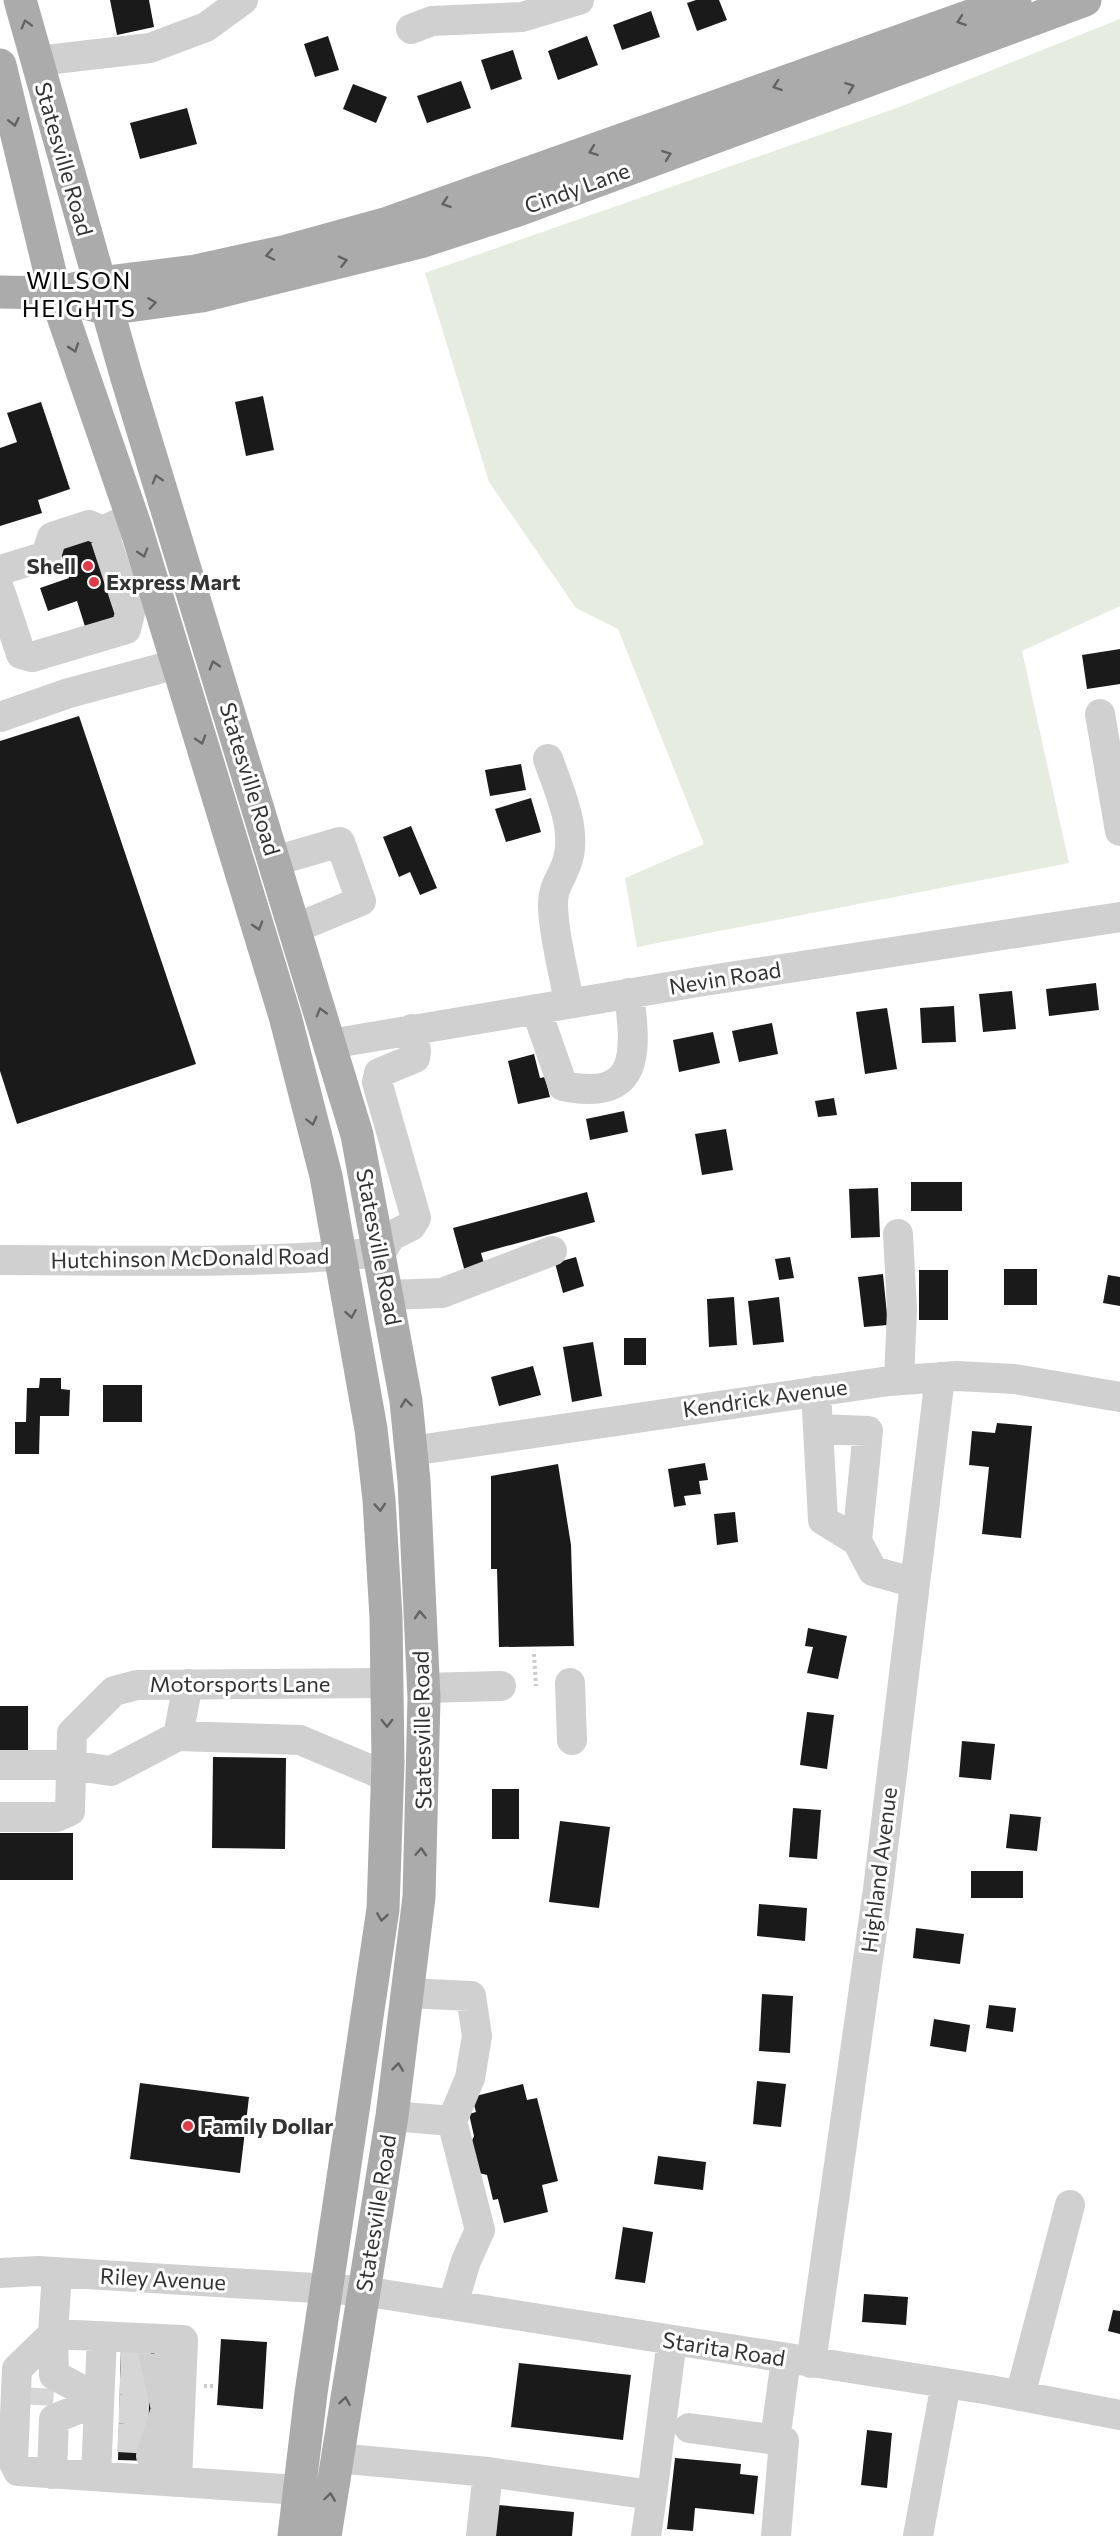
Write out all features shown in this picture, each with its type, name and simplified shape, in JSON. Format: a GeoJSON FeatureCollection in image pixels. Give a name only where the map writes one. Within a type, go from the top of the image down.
{"type":"FeatureCollection","features":[{"type":"Feature","properties":{"kind":"main road","name":"Statesville Road"},"geometry":{"type":"LineString","coordinates":[[20,0],[102,296],[296,928],[353,1122],[381,1252],[406,1401],[411,1451],[423,1688],[424,1793],[419,1897],[392,2116],[325,2536]]}},
{"type":"Feature","properties":{"kind":"main road","name":"Cindy Lane"},"geometry":{"type":"LineString","coordinates":[[102,296],[195,271],[287,251],[385,224],[1015,0]]}},
{"type":"Feature","properties":{"kind":"main road","name":"Cindy Lane"},"geometry":{"type":"LineString","coordinates":[[0,292],[102,296],[201,296],[430,239],[518,210],[1085,0]]}},
{"type":"Feature","properties":{"kind":"main road","name":"Statesville Road"},"geometry":{"type":"LineString","coordinates":[[0,65],[55,293],[132,517],[144,608],[177,664],[285,1016],[326,1176],[371,1429],[379,1500],[386,1617],[388,1777],[383,1909],[327,2287],[294,2536]]}},
{"type":"Feature","properties":{"kind":"street"},"geometry":{"type":"LineString","coordinates":[[37,61],[150,48],[206,27],[243,0]]}},
{"type":"Feature","properties":{"kind":"street"},"geometry":{"type":"LineString","coordinates":[[411,29],[432,21],[522,17],[579,0]]}},
{"type":"Feature","properties":{"kind":"street"},"geometry":{"type":"LineString","coordinates":[[103,531],[132,517]]}},
{"type":"Feature","properties":{"kind":"street"},"geometry":{"type":"LineString","coordinates":[[0,575],[3,569],[46,556],[52,537],[89,525],[103,531],[144,608],[126,629],[32,657],[21,654],[0,591]]}},
{"type":"Feature","properties":{"kind":"street"},"geometry":{"type":"LineString","coordinates":[[0,717],[69,693],[177,664]]}},
{"type":"Feature","properties":{"kind":"street"},"geometry":{"type":"LineString","coordinates":[[1100,714],[1120,831]]}},
{"type":"Feature","properties":{"kind":"street"},"geometry":{"type":"LineString","coordinates":[[549,759],[562,800],[570,837],[569,857],[554,888],[553,909],[569,1003]]}},
{"type":"Feature","properties":{"kind":"street"},"geometry":{"type":"LineString","coordinates":[[275,861],[340,842],[361,901],[296,928]]}},
{"type":"Feature","properties":{"kind":"street","name":"Nevin Road"},"geometry":{"type":"LineString","coordinates":[[330,1044],[629,993],[1120,918]]}},
{"type":"Feature","properties":{"kind":"street"},"geometry":{"type":"LineString","coordinates":[[536,1008],[563,1086],[588,1091],[614,1085],[626,1075],[634,1041],[629,993]]}},
{"type":"Feature","properties":{"kind":"street"},"geometry":{"type":"LineString","coordinates":[[381,1252],[391,1236],[411,1226],[416,1218],[378,1088],[379,1073],[415,1058],[412,1029]]}},
{"type":"Feature","properties":{"kind":"street"},"geometry":{"type":"LineString","coordinates":[[353,1122],[385,1112]]}},
{"type":"Feature","properties":{"kind":"street"},"geometry":{"type":"LineString","coordinates":[[898,1234],[902,1310],[899,1380]]}},
{"type":"Feature","properties":{"kind":"street"},"geometry":{"type":"LineString","coordinates":[[388,1295],[442,1293],[552,1251]]}},
{"type":"Feature","properties":{"kind":"street","name":"Hutchinson McDonald Road"},"geometry":{"type":"LineString","coordinates":[[0,1260],[226,1260],[341,1256],[381,1252]]}},
{"type":"Feature","properties":{"kind":"street","name":"Kendrick Avenue"},"geometry":{"type":"LineString","coordinates":[[411,1451],[899,1380],[940,1377],[1015,1379],[1120,1397]]}},
{"type":"Feature","properties":{"kind":"street","name":"Highland Avenue"},"geometry":{"type":"LineString","coordinates":[[775,2440],[799,2361],[878,1889],[940,1377]]}},
{"type":"Feature","properties":{"kind":"street"},"geometry":{"type":"LineString","coordinates":[[816,1391],[823,1520],[857,1541],[873,1571],[915,1583]]}},
{"type":"Feature","properties":{"kind":"street"},"geometry":{"type":"LineString","coordinates":[[819,1429],[868,1431],[857,1541]]}},
{"type":"Feature","properties":{"kind":"street","name":"Motorsports Lane"},"geometry":{"type":"LineString","coordinates":[[0,1817],[57,1817],[70,1811],[72,1733],[102,1706],[114,1691],[137,1684],[386,1683]]}},
{"type":"Feature","properties":{"kind":"street"},"geometry":{"type":"LineString","coordinates":[[570,1683],[572,1740]]}},
{"type":"Feature","properties":{"kind":"street"},"geometry":{"type":"LineString","coordinates":[[178,1736],[188,1684]]}},
{"type":"Feature","properties":{"kind":"street"},"geometry":{"type":"LineString","coordinates":[[423,1688],[501,1686]]}},
{"type":"Feature","properties":{"kind":"street"},"geometry":{"type":"LineString","coordinates":[[0,1765],[70,1765],[111,1771],[178,1736],[300,1740],[388,1777]]}},
{"type":"Feature","properties":{"kind":"street"},"geometry":{"type":"LineString","coordinates":[[407,1993],[471,1996],[477,2036],[470,2078],[452,2121],[480,2230],[466,2260],[453,2304]]}},
{"type":"Feature","properties":{"kind":"street"},"geometry":{"type":"LineString","coordinates":[[392,2116],[452,2121]]}},
{"type":"Feature","properties":{"kind":"street"},"geometry":{"type":"LineString","coordinates":[[1020,2396],[1070,2205]]}},
{"type":"Feature","properties":{"kind":"street","name":"Riley Avenue"},"geometry":{"type":"LineString","coordinates":[[0,2273],[57,2273],[327,2287]]}},
{"type":"Feature","properties":{"kind":"street"},"geometry":{"type":"LineString","coordinates":[[57,2273],[53,2334],[78,2398],[96,2476]]}},
{"type":"Feature","properties":{"kind":"street","name":"Starita Road"},"geometry":{"type":"LineString","coordinates":[[327,2287],[453,2304],[1020,2396],[1120,2415]]}},
{"type":"Feature","properties":{"kind":"street"},"geometry":{"type":"LineString","coordinates":[[52,2474],[78,2398],[53,2334]]}},
{"type":"Feature","properties":{"kind":"street"},"geometry":{"type":"LineString","coordinates":[[53,2334],[17,2369],[13,2461],[18,2471],[299,2490]]}},
{"type":"Feature","properties":{"kind":"street"},"geometry":{"type":"LineString","coordinates":[[78,2398],[183,2340],[161,2393],[152,2447]]}},
{"type":"Feature","properties":{"kind":"street"},"geometry":{"type":"LineString","coordinates":[[646,2536],[672,2340]]}},
{"type":"Feature","properties":{"kind":"street"},"geometry":{"type":"LineString","coordinates":[[918,2536],[946,2384]]}},
{"type":"Feature","properties":{"kind":"street"},"geometry":{"type":"LineString","coordinates":[[161,2393],[177,2481]]}},
{"type":"Feature","properties":{"kind":"street"},"geometry":{"type":"LineString","coordinates":[[690,2428],[784,2441],[776,2536]]}},
{"type":"Feature","properties":{"kind":"street"},"geometry":{"type":"LineString","coordinates":[[336,2458],[488,2472],[652,2495]]}},
{"type":"Feature","properties":{"kind":"street"},"geometry":{"type":"LineString","coordinates":[[481,2536],[488,2472]]}},
{"type":"Feature","properties":{"kind":"path"},"geometry":{"type":"LineString","coordinates":[[534,1654],[536,1686]]}},
{"type":"Feature","properties":{"kind":"shaded area"},"geometry":{"type":"Polygon","coordinates":[[[1120,19],[1120,606],[1022,651],[1069,863],[637,947],[625,878],[704,844],[618,629],[576,608],[489,482],[425,273],[897,108],[1120,19]]]}},
{"type":"Feature","properties":{"kind":"building"},"geometry":{"type":"Polygon","coordinates":[[[110,0],[149,0],[154,27],[117,35],[110,0]]]}},
{"type":"Feature","properties":{"kind":"building"},"geometry":{"type":"Polygon","coordinates":[[[696,0],[719,0],[727,20],[697,31],[687,3],[696,0]]]}},
{"type":"Feature","properties":{"kind":"building"},"geometry":{"type":"Polygon","coordinates":[[[651,11],[660,37],[622,50],[613,25],[651,11]]]}},
{"type":"Feature","properties":{"kind":"building"},"geometry":{"type":"Polygon","coordinates":[[[328,36],[339,70],[315,77],[304,44],[328,36]]]}},
{"type":"Feature","properties":{"kind":"building"},"geometry":{"type":"Polygon","coordinates":[[[587,36],[598,65],[558,80],[548,51],[587,36]]]}},
{"type":"Feature","properties":{"kind":"building"},"geometry":{"type":"Polygon","coordinates":[[[513,50],[522,79],[491,90],[481,60],[513,50]]]}},
{"type":"Feature","properties":{"kind":"building"},"geometry":{"type":"Polygon","coordinates":[[[461,81],[471,108],[427,123],[417,96],[461,81]]]}},
{"type":"Feature","properties":{"kind":"building"},"geometry":{"type":"Polygon","coordinates":[[[353,84],[387,97],[376,123],[343,109],[353,84]]]}},
{"type":"Feature","properties":{"kind":"building"},"geometry":{"type":"Polygon","coordinates":[[[187,108],[197,144],[140,159],[130,123],[187,108]]]}},
{"type":"Feature","properties":{"kind":"building"},"geometry":{"type":"Polygon","coordinates":[[[263,396],[274,450],[246,456],[235,402],[263,396]]]}},
{"type":"Feature","properties":{"kind":"building"},"geometry":{"type":"Polygon","coordinates":[[[41,402],[70,489],[38,500],[42,513],[0,526],[0,448],[17,442],[7,413],[41,402]]]}},
{"type":"Feature","properties":{"kind":"building"},"geometry":{"type":"Polygon","coordinates":[[[93,533],[123,624],[88,636],[77,601],[48,611],[40,588],[69,578],[58,545],[93,533]]]}},
{"type":"Feature","properties":{"kind":"building"},"geometry":{"type":"Polygon","coordinates":[[[1120,649],[1120,684],[1087,689],[1082,655],[1120,649]]]}},
{"type":"Feature","properties":{"kind":"building"},"geometry":{"type":"Polygon","coordinates":[[[79,716],[196,1064],[17,1124],[0,1071],[0,741],[79,716]]]}},
{"type":"Feature","properties":{"kind":"building"},"geometry":{"type":"Polygon","coordinates":[[[521,764],[526,790],[490,796],[485,770],[521,764]]]}},
{"type":"Feature","properties":{"kind":"building"},"geometry":{"type":"Polygon","coordinates":[[[531,798],[541,832],[506,842],[495,809],[531,798]]]}},
{"type":"Feature","properties":{"kind":"building"},"geometry":{"type":"Polygon","coordinates":[[[411,826],[437,888],[420,895],[410,872],[399,877],[383,837],[411,826]]]}},
{"type":"Feature","properties":{"kind":"building"},"geometry":{"type":"Polygon","coordinates":[[[1096,983],[1099,1010],[1049,1016],[1046,989],[1096,983]]]}},
{"type":"Feature","properties":{"kind":"building"},"geometry":{"type":"Polygon","coordinates":[[[1012,991],[1016,1029],[983,1032],[979,994],[1012,991]]]}},
{"type":"Feature","properties":{"kind":"building"},"geometry":{"type":"Polygon","coordinates":[[[954,1006],[956,1042],[922,1043],[920,1008],[954,1006]]]}},
{"type":"Feature","properties":{"kind":"building"},"geometry":{"type":"Polygon","coordinates":[[[887,1008],[897,1069],[865,1074],[856,1012],[887,1008]]]}},
{"type":"Feature","properties":{"kind":"building"},"geometry":{"type":"Polygon","coordinates":[[[772,1023],[778,1054],[739,1062],[732,1031],[772,1023]]]}},
{"type":"Feature","properties":{"kind":"building"},"geometry":{"type":"Polygon","coordinates":[[[713,1032],[720,1063],[679,1072],[673,1040],[713,1032]]]}},
{"type":"Feature","properties":{"kind":"building"},"geometry":{"type":"Polygon","coordinates":[[[534,1054],[540,1078],[545,1077],[550,1097],[518,1104],[508,1061],[534,1054]]]}},
{"type":"Feature","properties":{"kind":"building"},"geometry":{"type":"Polygon","coordinates":[[[834,1098],[837,1115],[818,1117],[815,1101],[834,1098]]]}},
{"type":"Feature","properties":{"kind":"building"},"geometry":{"type":"Polygon","coordinates":[[[624,1111],[628,1132],[590,1140],[586,1119],[624,1111]]]}},
{"type":"Feature","properties":{"kind":"building"},"geometry":{"type":"Polygon","coordinates":[[[726,1129],[733,1170],[702,1175],[695,1134],[726,1129]]]}},
{"type":"Feature","properties":{"kind":"building"},"geometry":{"type":"Polygon","coordinates":[[[911,1182],[962,1182],[962,1211],[911,1211],[911,1182]]]}},
{"type":"Feature","properties":{"kind":"building"},"geometry":{"type":"Polygon","coordinates":[[[878,1188],[880,1237],[851,1238],[849,1189],[878,1188]]]}},
{"type":"Feature","properties":{"kind":"building"},"geometry":{"type":"Polygon","coordinates":[[[587,1192],[595,1222],[481,1253],[485,1267],[465,1272],[453,1228],[587,1192]]]}},
{"type":"Feature","properties":{"kind":"building"},"geometry":{"type":"Polygon","coordinates":[[[576,1257],[584,1286],[563,1293],[555,1263],[576,1257]]]}},
{"type":"Feature","properties":{"kind":"building"},"geometry":{"type":"Polygon","coordinates":[[[790,1257],[794,1278],[779,1280],[775,1259],[790,1257]]]}},
{"type":"Feature","properties":{"kind":"building"},"geometry":{"type":"Polygon","coordinates":[[[1004,1269],[1037,1269],[1037,1305],[1004,1305],[1004,1269]]]}},
{"type":"Feature","properties":{"kind":"building"},"geometry":{"type":"Polygon","coordinates":[[[919,1270],[948,1270],[948,1320],[919,1320],[919,1270]]]}},
{"type":"Feature","properties":{"kind":"building"},"geometry":{"type":"Polygon","coordinates":[[[883,1274],[888,1325],[864,1327],[858,1277],[883,1274]]]}},
{"type":"Feature","properties":{"kind":"building"},"geometry":{"type":"Polygon","coordinates":[[[1108,1275],[1120,1277],[1120,1306],[1103,1303],[1108,1275]]]}},
{"type":"Feature","properties":{"kind":"building"},"geometry":{"type":"Polygon","coordinates":[[[734,1297],[737,1345],[709,1347],[707,1299],[734,1297]]]}},
{"type":"Feature","properties":{"kind":"building"},"geometry":{"type":"Polygon","coordinates":[[[779,1297],[784,1342],[753,1345],[748,1301],[779,1297]]]}},
{"type":"Feature","properties":{"kind":"building"},"geometry":{"type":"Polygon","coordinates":[[[624,1338],[646,1338],[646,1365],[624,1365],[624,1338]]]}},
{"type":"Feature","properties":{"kind":"building"},"geometry":{"type":"Polygon","coordinates":[[[593,1342],[602,1396],[572,1402],[563,1347],[593,1342]]]}},
{"type":"Feature","properties":{"kind":"building"},"geometry":{"type":"Polygon","coordinates":[[[533,1366],[541,1395],[499,1406],[491,1377],[533,1366]]]}},
{"type":"Feature","properties":{"kind":"building"},"geometry":{"type":"Polygon","coordinates":[[[40,1378],[61,1378],[61,1389],[70,1390],[69,1416],[40,1416],[39,1454],[15,1454],[15,1422],[26,1422],[27,1388],[39,1388],[40,1378]]]}},
{"type":"Feature","properties":{"kind":"building"},"geometry":{"type":"Polygon","coordinates":[[[103,1385],[142,1385],[142,1422],[103,1422],[103,1385]]]}},
{"type":"Feature","properties":{"kind":"building"},"geometry":{"type":"Polygon","coordinates":[[[997,1423],[1032,1426],[1021,1538],[982,1534],[989,1467],[969,1465],[972,1431],[995,1433],[997,1423]]]}},
{"type":"Feature","properties":{"kind":"building"},"geometry":{"type":"Polygon","coordinates":[[[705,1463],[708,1480],[699,1481],[701,1494],[684,1496],[686,1505],[674,1507],[668,1469],[705,1463]]]}},
{"type":"Feature","properties":{"kind":"building"},"geometry":{"type":"Polygon","coordinates":[[[558,1464],[571,1545],[574,1646],[499,1647],[497,1569],[491,1569],[491,1476],[558,1464]]]}},
{"type":"Feature","properties":{"kind":"building"},"geometry":{"type":"Polygon","coordinates":[[[735,1512],[738,1542],[717,1545],[714,1514],[735,1512]]]}},
{"type":"Feature","properties":{"kind":"building"},"geometry":{"type":"Polygon","coordinates":[[[808,1628],[847,1636],[838,1679],[807,1673],[813,1647],[805,1646],[808,1628]]]}},
{"type":"Feature","properties":{"kind":"building"},"geometry":{"type":"Polygon","coordinates":[[[0,1706],[28,1706],[28,1755],[0,1755],[0,1706]]]}},
{"type":"Feature","properties":{"kind":"building"},"geometry":{"type":"Polygon","coordinates":[[[807,1712],[834,1715],[827,1769],[800,1765],[807,1712]]]}},
{"type":"Feature","properties":{"kind":"building"},"geometry":{"type":"Polygon","coordinates":[[[962,1741],[995,1744],[991,1780],[959,1777],[962,1741]]]}},
{"type":"Feature","properties":{"kind":"building"},"geometry":{"type":"Polygon","coordinates":[[[213,1757],[286,1758],[285,1849],[212,1848],[213,1757]]]}},
{"type":"Feature","properties":{"kind":"building"},"geometry":{"type":"Polygon","coordinates":[[[492,1789],[519,1789],[519,1839],[492,1839],[492,1789]]]}},
{"type":"Feature","properties":{"kind":"building"},"geometry":{"type":"Polygon","coordinates":[[[793,1808],[821,1810],[817,1859],[789,1857],[793,1808]]]}},
{"type":"Feature","properties":{"kind":"building"},"geometry":{"type":"Polygon","coordinates":[[[1010,1814],[1041,1817],[1037,1851],[1006,1848],[1010,1814]]]}},
{"type":"Feature","properties":{"kind":"building"},"geometry":{"type":"Polygon","coordinates":[[[560,1821],[610,1827],[599,1908],[549,1902],[560,1821]]]}},
{"type":"Feature","properties":{"kind":"building"},"geometry":{"type":"Polygon","coordinates":[[[0,1833],[73,1833],[73,1880],[0,1880],[0,1833]]]}},
{"type":"Feature","properties":{"kind":"building"},"geometry":{"type":"Polygon","coordinates":[[[971,1871],[1023,1871],[1023,1898],[971,1898],[971,1871]]]}},
{"type":"Feature","properties":{"kind":"building"},"geometry":{"type":"Polygon","coordinates":[[[759,1904],[807,1908],[805,1941],[757,1936],[759,1904]]]}},
{"type":"Feature","properties":{"kind":"building"},"geometry":{"type":"Polygon","coordinates":[[[916,1928],[964,1934],[960,1964],[913,1958],[916,1928]]]}},
{"type":"Feature","properties":{"kind":"building"},"geometry":{"type":"Polygon","coordinates":[[[762,1994],[793,1996],[790,2053],[759,2051],[762,1994]]]}},
{"type":"Feature","properties":{"kind":"building"},"geometry":{"type":"Polygon","coordinates":[[[989,2005],[1016,2008],[1013,2032],[986,2028],[989,2005]]]}},
{"type":"Feature","properties":{"kind":"building"},"geometry":{"type":"Polygon","coordinates":[[[934,2019],[970,2025],[966,2052],[930,2046],[934,2019]]]}},
{"type":"Feature","properties":{"kind":"building"},"geometry":{"type":"Polygon","coordinates":[[[757,2081],[786,2084],[781,2127],[753,2124],[757,2081]]]}},
{"type":"Feature","properties":{"kind":"building"},"geometry":{"type":"Polygon","coordinates":[[[140,2083],[249,2097],[240,2173],[130,2159],[140,2083]]]}},
{"type":"Feature","properties":{"kind":"building"},"geometry":{"type":"Polygon","coordinates":[[[523,2084],[527,2100],[537,2098],[558,2181],[542,2185],[548,2212],[504,2223],[498,2199],[493,2200],[487,2175],[479,2173],[468,2150],[474,2136],[469,2114],[476,2112],[472,2097],[523,2084]]]}},
{"type":"Feature","properties":{"kind":"building"},"geometry":{"type":"Polygon","coordinates":[[[658,2156],[706,2162],[703,2190],[654,2184],[658,2156]]]}},
{"type":"Feature","properties":{"kind":"building"},"geometry":{"type":"Polygon","coordinates":[[[623,2227],[653,2232],[645,2283],[615,2279],[623,2227]]]}},
{"type":"Feature","properties":{"kind":"building"},"geometry":{"type":"Polygon","coordinates":[[[864,2294],[908,2297],[906,2325],[862,2322],[864,2294]]]}},
{"type":"Feature","properties":{"kind":"building"},"geometry":{"type":"Polygon","coordinates":[[[1113,2310],[1120,2311],[1120,2334],[1108,2331],[1113,2310]]]}},
{"type":"Feature","properties":{"kind":"building"},"geometry":{"type":"Polygon","coordinates":[[[221,2339],[267,2342],[263,2409],[217,2405],[221,2339]]]}},
{"type":"Feature","properties":{"kind":"building"},"geometry":{"type":"Polygon","coordinates":[[[121,2348],[155,2349],[151,2461],[118,2460],[121,2348]]]}},
{"type":"Feature","properties":{"kind":"building"},"geometry":{"type":"Polygon","coordinates":[[[519,2363],[631,2375],[623,2440],[511,2427],[519,2363]]]}},
{"type":"Feature","properties":{"kind":"building"},"geometry":{"type":"Polygon","coordinates":[[[867,2430],[892,2433],[887,2488],[861,2485],[867,2430]]]}},
{"type":"Feature","properties":{"kind":"building"},"geometry":{"type":"Polygon","coordinates":[[[675,2458],[741,2464],[740,2474],[758,2476],[754,2514],[695,2508],[693,2531],[667,2529],[675,2458]]]}},
{"type":"Feature","properties":{"kind":"building"},"geometry":{"type":"Polygon","coordinates":[[[498,2505],[574,2512],[572,2536],[495,2536],[498,2505]]]}},
{"type":"Feature","properties":{"kind":"tunnel"},"geometry":{"type":"LineString","coordinates":[[121,2355],[154,2356]]}},
{"type":"Feature","properties":{"kind":"tunnel"},"geometry":{"type":"LineString","coordinates":[[120,2379],[154,2381]]}},
{"type":"Feature","properties":{"kind":"tunnel"},"geometry":{"type":"LineString","coordinates":[[38,2405],[39,2388]]}},
{"type":"Feature","properties":{"kind":"tunnel"},"geometry":{"type":"LineString","coordinates":[[119,2408],[153,2409]]}},
{"type":"Feature","properties":{"kind":"tunnel"},"geometry":{"type":"LineString","coordinates":[[118,2437],[152,2439]]}},
{"type":"Feature","properties":{"kind":"place","name":"Shell"},"geometry":{"type":"Point","coordinates":[88,566]}},
{"type":"Feature","properties":{"kind":"place","name":"Express Mart"},"geometry":{"type":"Point","coordinates":[94,582]}},
{"type":"Feature","properties":{"kind":"place","name":"Family Dollar"},"geometry":{"type":"Point","coordinates":[188,2126]}},
{"type":"Feature","properties":{"kind":"district","name":"WILSON HEIGHTS"},"geometry":{"type":"Point","coordinates":[79,295]}}]}
